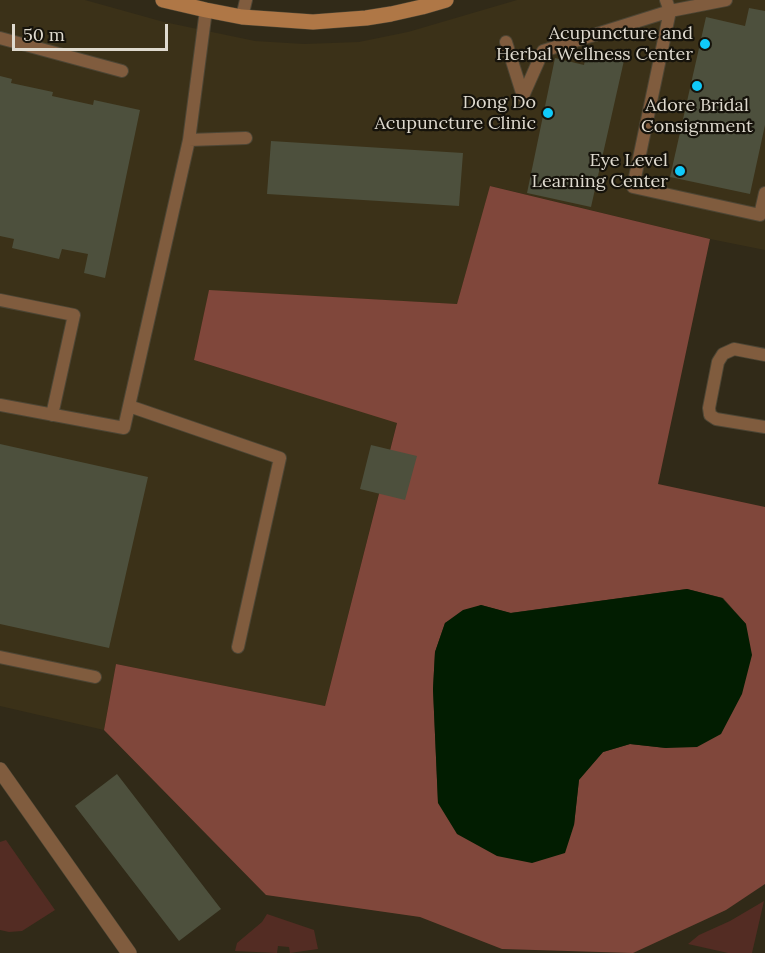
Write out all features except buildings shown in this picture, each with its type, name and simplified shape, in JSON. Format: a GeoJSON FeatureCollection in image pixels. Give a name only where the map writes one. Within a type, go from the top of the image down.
{"type":"FeatureCollection","features":[{"type":"Feature","properties":{"kind":"street"},"geometry":{"type":"LineString","coordinates":[[163,0],[243,17],[313,22],[391,15],[446,0]]}},
{"type":"Feature","properties":{"kind":"street"},"geometry":{"type":"LineString","coordinates":[[0,770],[129,953]]}},
{"type":"Feature","properties":{"kind":"lane"},"geometry":{"type":"LineString","coordinates":[[243,17],[246,0]]}},
{"type":"Feature","properties":{"kind":"lane"},"geometry":{"type":"LineString","coordinates":[[506,42],[523,96],[543,51],[668,6],[726,0]]}},
{"type":"Feature","properties":{"kind":"lane"},"geometry":{"type":"LineString","coordinates":[[668,6],[633,187],[760,214],[765,194]]}},
{"type":"Feature","properties":{"kind":"lane"},"geometry":{"type":"LineString","coordinates":[[0,405],[124,428],[189,140],[206,10]]}},
{"type":"Feature","properties":{"kind":"lane"},"geometry":{"type":"LineString","coordinates":[[0,38],[122,71]]}},
{"type":"Feature","properties":{"kind":"lane"},"geometry":{"type":"LineString","coordinates":[[189,140],[246,138]]}},
{"type":"Feature","properties":{"kind":"lane"},"geometry":{"type":"LineString","coordinates":[[0,300],[74,315],[52,415]]}},
{"type":"Feature","properties":{"kind":"lane"},"geometry":{"type":"LineString","coordinates":[[765,355],[734,349],[723,354],[718,362],[709,408],[710,415],[716,419],[765,427]]}},
{"type":"Feature","properties":{"kind":"lane"},"geometry":{"type":"LineString","coordinates":[[129,406],[280,458],[238,647]]}},
{"type":"Feature","properties":{"kind":"lane"},"geometry":{"type":"LineString","coordinates":[[0,657],[95,677]]}},
{"type":"Feature","properties":{"kind":"shaded area"},"geometry":{"type":"Polygon","coordinates":[[[0,0],[85,0],[164,22],[255,41],[304,44],[359,42],[408,32],[517,0],[765,0],[765,250],[491,186],[457,304],[209,291],[194,360],[397,422],[325,706],[116,664],[104,730],[0,706],[0,0]]]}},
{"type":"Feature","properties":{"kind":"shaded area"},"geometry":{"type":"Polygon","coordinates":[[[490,186],[710,239],[658,484],[765,507],[765,884],[726,910],[633,953],[502,949],[420,917],[266,895],[104,730],[116,664],[325,706],[397,423],[194,360],[209,290],[457,304],[490,186]],[[687,589],[510,613],[481,605],[445,623],[435,652],[433,689],[438,803],[574,825],[579,779],[603,752],[630,744],[666,748],[746,624],[723,598],[687,589]]]}},
{"type":"Feature","properties":{"kind":"shaded area"},"geometry":{"type":"Polygon","coordinates":[[[687,589],[722,598],[746,624],[752,655],[742,694],[721,734],[697,747],[666,748],[630,744],[603,752],[579,780],[574,825],[565,853],[532,863],[497,856],[457,834],[438,803],[433,689],[435,652],[445,623],[463,610],[481,605],[511,613],[687,589]]]}},
{"type":"Feature","properties":{"kind":"shaded area"},"geometry":{"type":"Polygon","coordinates":[[[6,840],[55,910],[22,931],[0,930],[0,842],[6,840]]]}},
{"type":"Feature","properties":{"kind":"shaded area"},"geometry":{"type":"Polygon","coordinates":[[[764,901],[752,953],[728,953],[688,944],[699,935],[730,921],[764,901]]]}},
{"type":"Feature","properties":{"kind":"shaded area"},"geometry":{"type":"Polygon","coordinates":[[[267,914],[314,930],[318,949],[290,953],[289,947],[278,946],[277,953],[235,951],[237,943],[262,922],[267,914]]]}},
{"type":"Feature","properties":{"kind":"place","name":"Acupuncture and Herbal Wellness Center"},"geometry":{"type":"Point","coordinates":[705,44]}},
{"type":"Feature","properties":{"kind":"place","name":"Adore Bridal Consignment"},"geometry":{"type":"Point","coordinates":[697,86]}},
{"type":"Feature","properties":{"kind":"place","name":"Dong Do Acupuncture Clinic"},"geometry":{"type":"Point","coordinates":[548,113]}},
{"type":"Feature","properties":{"kind":"place","name":"Eye Level Learning Center"},"geometry":{"type":"Point","coordinates":[680,171]}}]}
